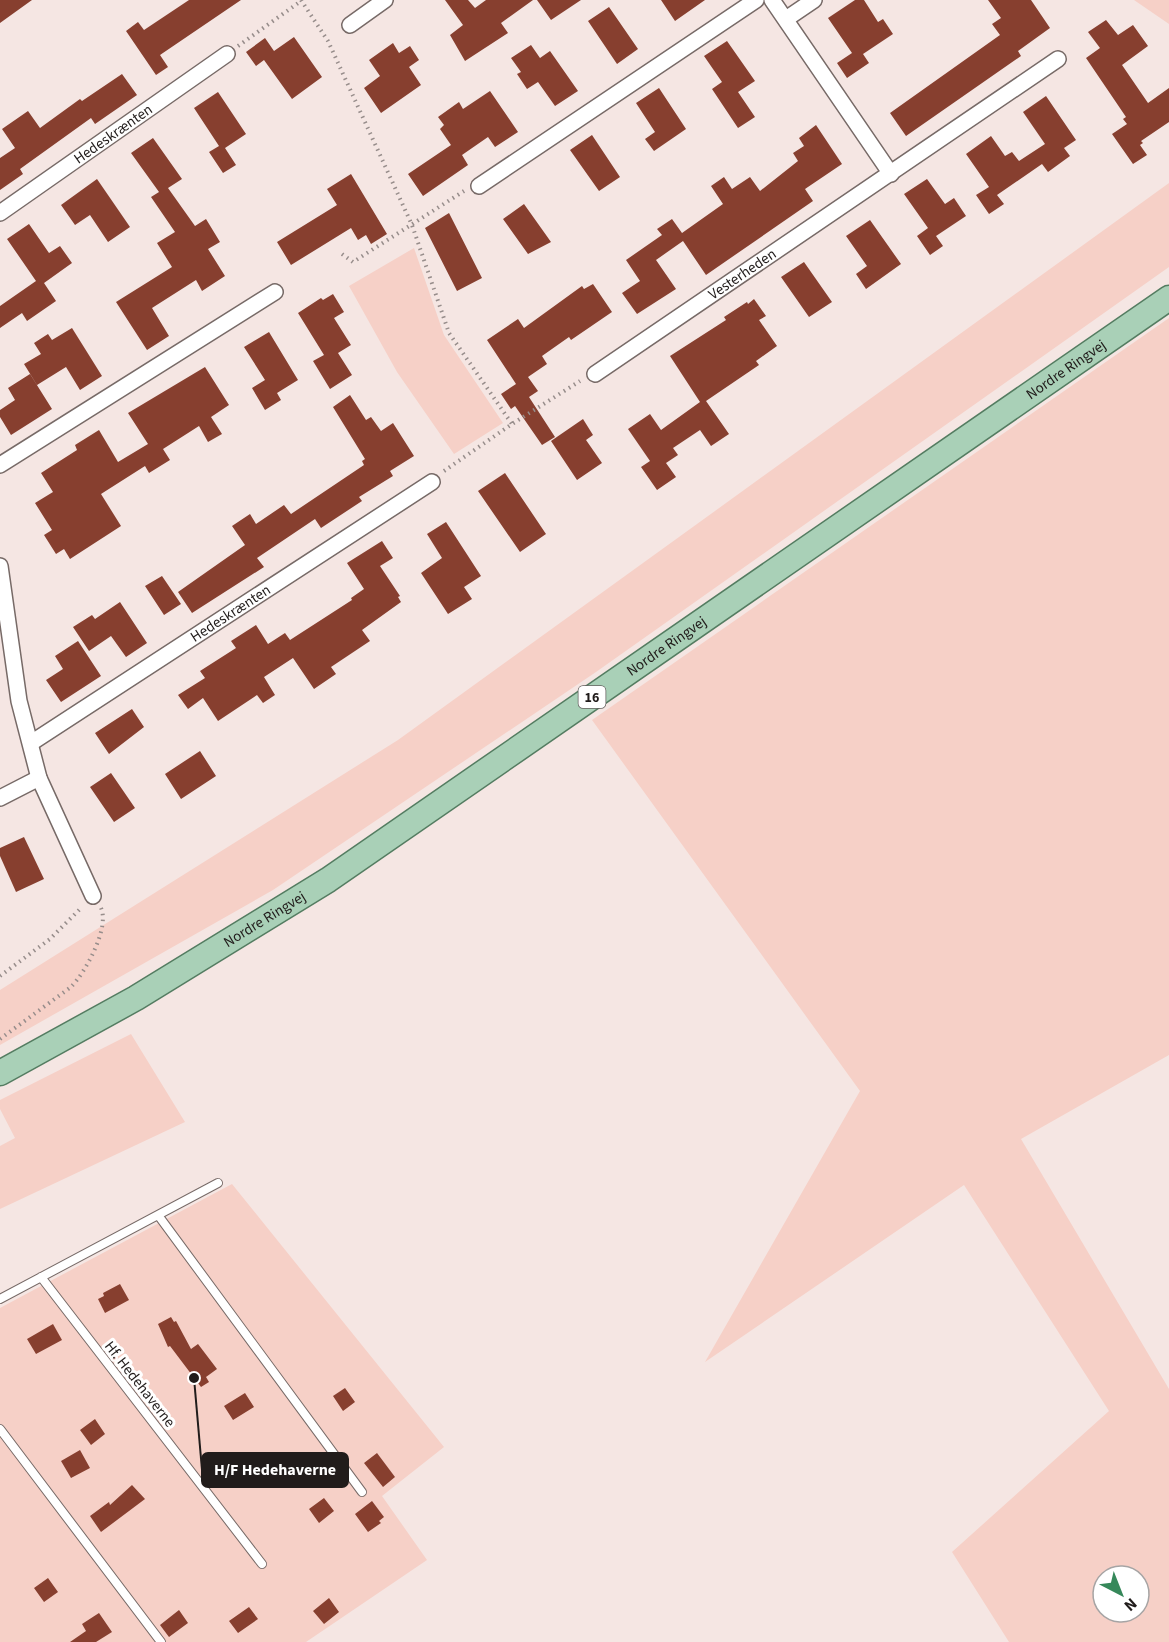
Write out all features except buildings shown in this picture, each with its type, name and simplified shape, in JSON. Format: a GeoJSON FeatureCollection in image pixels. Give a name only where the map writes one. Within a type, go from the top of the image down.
{"type":"FeatureCollection","features":[{"type":"Feature","properties":{"kind":"main road","name":"Nordre Ringvej"},"geometry":{"type":"LineString","coordinates":[[0,1074],[136,998],[328,880],[1169,298]]}},
{"type":"Feature","properties":{"kind":"street"},"geometry":{"type":"LineString","coordinates":[[350,25],[386,0]]}},
{"type":"Feature","properties":{"kind":"street"},"geometry":{"type":"LineString","coordinates":[[479,186],[756,0]]}},
{"type":"Feature","properties":{"kind":"street"},"geometry":{"type":"LineString","coordinates":[[772,0],[891,174]]}},
{"type":"Feature","properties":{"kind":"street"},"geometry":{"type":"LineString","coordinates":[[786,19],[813,0]]}},
{"type":"Feature","properties":{"kind":"street","name":"Hedeskrænten"},"geometry":{"type":"LineString","coordinates":[[0,213],[227,54]]}},
{"type":"Feature","properties":{"kind":"street","name":"Vesterheden"},"geometry":{"type":"LineString","coordinates":[[595,374],[1058,59]]}},
{"type":"Feature","properties":{"kind":"street"},"geometry":{"type":"LineString","coordinates":[[0,465],[275,292]]}},
{"type":"Feature","properties":{"kind":"street","name":"Hedeskrænten"},"geometry":{"type":"LineString","coordinates":[[31,743],[432,482]]}},
{"type":"Feature","properties":{"kind":"street"},"geometry":{"type":"LineString","coordinates":[[0,566],[19,701],[39,778],[93,896]]}},
{"type":"Feature","properties":{"kind":"street"},"geometry":{"type":"LineString","coordinates":[[0,798],[39,778]]}},
{"type":"Feature","properties":{"kind":"lane"},"geometry":{"type":"LineString","coordinates":[[0,1299],[218,1183]]}},
{"type":"Feature","properties":{"kind":"lane"},"geometry":{"type":"LineString","coordinates":[[158,1215],[362,1492]]}},
{"type":"Feature","properties":{"kind":"lane","name":"Hf. Hedehaverne"},"geometry":{"type":"LineString","coordinates":[[41,1277],[262,1564]]}},
{"type":"Feature","properties":{"kind":"lane"},"geometry":{"type":"LineString","coordinates":[[0,1429],[161,1642]]}},
{"type":"Feature","properties":{"kind":"path"},"geometry":{"type":"LineString","coordinates":[[227,54],[301,0],[328,41],[412,225],[449,333],[512,424]]}},
{"type":"Feature","properties":{"kind":"path"},"geometry":{"type":"LineString","coordinates":[[342,254],[353,262],[465,190],[479,186]]}},
{"type":"Feature","properties":{"kind":"path"},"geometry":{"type":"LineString","coordinates":[[432,482],[450,466],[512,424],[571,386],[595,374]]}},
{"type":"Feature","properties":{"kind":"path"},"geometry":{"type":"LineString","coordinates":[[0,976],[50,939],[93,896],[104,915],[101,933],[79,979],[0,1039]]}},
{"type":"Feature","properties":{"kind":"shaded area"},"geometry":{"type":"Polygon","coordinates":[[[1134,0],[1169,0],[1169,24],[1134,0]]]}},
{"type":"Feature","properties":{"kind":"shaded area"},"geometry":{"type":"Polygon","coordinates":[[[1169,183],[1169,267],[596,672],[273,890],[0,1045],[0,990],[398,740],[1169,183]]]}},
{"type":"Feature","properties":{"kind":"shaded area"},"geometry":{"type":"Polygon","coordinates":[[[414,248],[444,335],[503,423],[454,454],[397,372],[349,286],[414,248]]]}},
{"type":"Feature","properties":{"kind":"shaded area"},"geometry":{"type":"Polygon","coordinates":[[[1169,318],[1169,1055],[1021,1139],[1169,1389],[1169,1642],[1009,1642],[952,1552],[1109,1411],[964,1185],[705,1362],[860,1091],[592,720],[1169,318]]]}},
{"type":"Feature","properties":{"kind":"shaded area"},"geometry":{"type":"Polygon","coordinates":[[[131,1034],[185,1122],[0,1209],[0,1146],[15,1138],[0,1109],[0,1100],[131,1034]]]}},
{"type":"Feature","properties":{"kind":"shaded area"},"geometry":{"type":"Polygon","coordinates":[[[232,1184],[444,1447],[382,1496],[427,1560],[306,1642],[0,1642],[0,1308],[232,1184]]]}},
{"type":"Feature","properties":{"kind":"place","name":"H/F Hedehaverne"},"geometry":{"type":"Point","coordinates":[194,1378]}}]}
